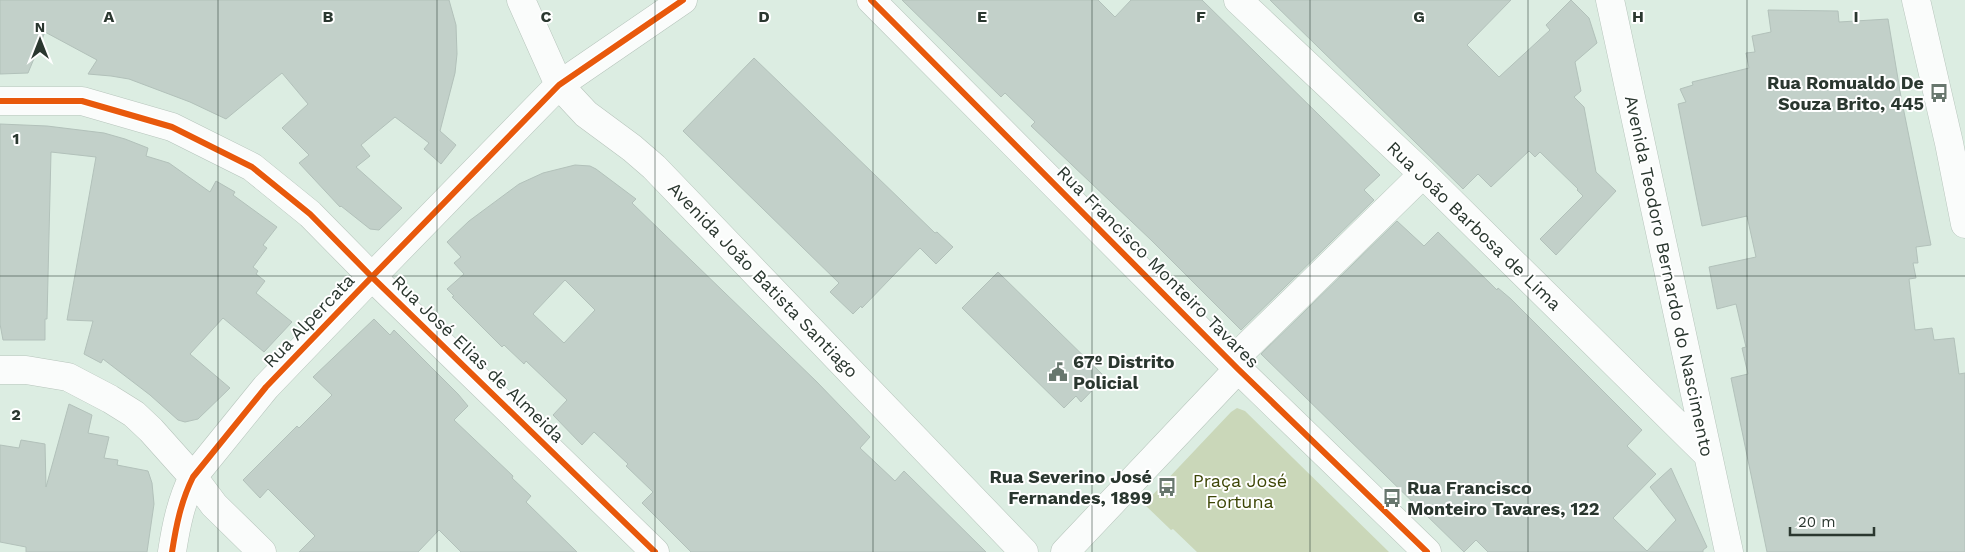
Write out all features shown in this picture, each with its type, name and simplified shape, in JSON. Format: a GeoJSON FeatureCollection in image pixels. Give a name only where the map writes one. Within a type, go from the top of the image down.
{"type":"FeatureCollection","features":[{"type":"Feature","properties":{"kind":"street","name":"Avenida João Batista Santiago"},"geometry":{"type":"LineString","coordinates":[[521,0],[559,85],[586,114],[654,167],[1024,552]]}},
{"type":"Feature","properties":{"kind":"street","name":"Rua Alpercata"},"geometry":{"type":"LineString","coordinates":[[172,552],[176,525],[186,490],[193,477],[266,387],[559,85],[683,0]]}},
{"type":"Feature","properties":{"kind":"street","name":"Rua Francisco Monteiro Tavares"},"geometry":{"type":"LineString","coordinates":[[871,0],[1234,366],[1428,552]]}},
{"type":"Feature","properties":{"kind":"street","name":"Rua João Barbosa de Lima"},"geometry":{"type":"LineString","coordinates":[[1238,0],[1422,174],[1708,455]]}},
{"type":"Feature","properties":{"kind":"street","name":"Avenida Teodoro Bernardo do Nascimento"},"geometry":{"type":"LineString","coordinates":[[1610,0],[1729,552]]}},
{"type":"Feature","properties":{"kind":"street"},"geometry":{"type":"LineString","coordinates":[[1916,0],[1957,145],[1965,224]]}},
{"type":"Feature","properties":{"kind":"street","name":"Rua José Elias de Almeida"},"geometry":{"type":"LineString","coordinates":[[0,101],[82,102],[172,127],[252,167],[310,214],[372,277],[655,552]]}},
{"type":"Feature","properties":{"kind":"street"},"geometry":{"type":"LineString","coordinates":[[1065,552],[1234,366],[1422,174]]}},
{"type":"Feature","properties":{"kind":"street"},"geometry":{"type":"LineString","coordinates":[[0,370],[26,370],[68,377],[110,399],[140,420],[193,477],[214,505],[262,552]]}},
{"type":"Feature","properties":{"kind":"green space","name":"Praça José Fortuna"},"geometry":{"type":"Polygon","coordinates":[[[1237,408],[1245,411],[1389,552],[1197,552],[1173,529],[1171,530],[1144,504],[1231,412],[1237,408]]]}},
{"type":"Feature","properties":{"kind":"building"},"geometry":{"type":"Polygon","coordinates":[[[0,0],[449,0],[456,25],[457,54],[455,73],[440,131],[456,145],[441,164],[424,149],[429,143],[395,117],[361,145],[370,156],[356,167],[402,208],[379,230],[370,229],[340,207],[299,163],[309,155],[282,128],[308,104],[282,73],[226,119],[190,102],[129,79],[88,74],[97,60],[45,32],[28,73],[0,74],[0,0]]]}},
{"type":"Feature","properties":{"kind":"building"},"geometry":{"type":"Polygon","coordinates":[[[902,0],[1098,0],[1115,17],[1131,0],[1202,0],[1380,175],[1364,190],[1374,200],[1241,330],[1151,240],[1031,126],[1035,122],[1005,93],[1001,97],[902,0]]]}},
{"type":"Feature","properties":{"kind":"building"},"geometry":{"type":"Polygon","coordinates":[[[1270,0],[1511,0],[1467,45],[1499,77],[1550,30],[1546,25],[1571,0],[1589,18],[1597,43],[1575,62],[1581,91],[1574,97],[1584,107],[1596,172],[1616,191],[1556,255],[1540,239],[1583,196],[1540,152],[1535,157],[1529,151],[1491,187],[1478,174],[1463,189],[1270,0]]]}},
{"type":"Feature","properties":{"kind":"building"},"geometry":{"type":"Polygon","coordinates":[[[1768,10],[1838,11],[1839,22],[1888,19],[1901,97],[1931,245],[1916,247],[1918,263],[1913,263],[1916,278],[1909,279],[1915,330],[1932,328],[1934,340],[1954,338],[1959,374],[1965,373],[1965,552],[1767,552],[1731,378],[1748,374],[1742,348],[1746,347],[1736,304],[1717,309],[1709,267],[1756,257],[1747,216],[1702,226],[1678,104],[1686,102],[1680,89],[1693,85],[1692,82],[1749,68],[1746,53],[1755,52],[1752,36],[1771,32],[1768,10]]]}},
{"type":"Feature","properties":{"kind":"building"},"geometry":{"type":"Polygon","coordinates":[[[754,58],[935,233],[937,232],[953,247],[936,264],[920,248],[862,308],[861,306],[853,314],[830,292],[839,283],[683,131],[754,58]]]}},
{"type":"Feature","properties":{"kind":"building"},"geometry":{"type":"Polygon","coordinates":[[[0,124],[47,126],[104,133],[125,139],[148,148],[146,156],[169,163],[210,192],[216,181],[235,192],[233,195],[277,227],[263,245],[267,248],[253,267],[258,271],[256,274],[265,281],[256,293],[292,322],[264,352],[223,318],[190,354],[230,388],[198,419],[185,422],[178,420],[150,395],[103,359],[101,363],[84,354],[93,321],[67,320],[96,157],[51,152],[45,340],[3,340],[0,324],[0,124]]]}},
{"type":"Feature","properties":{"kind":"building"},"geometry":{"type":"Polygon","coordinates":[[[575,165],[590,166],[636,199],[632,203],[817,382],[870,437],[860,448],[895,481],[904,471],[986,552],[691,552],[642,503],[653,492],[626,466],[628,464],[594,432],[582,445],[553,415],[567,400],[526,361],[524,364],[504,345],[502,347],[452,297],[454,296],[447,289],[464,274],[454,263],[461,257],[447,242],[469,221],[519,184],[543,173],[575,165]],[[565,280],[533,314],[564,343],[595,310],[565,280]]]}},
{"type":"Feature","properties":{"kind":"building"},"geometry":{"type":"Polygon","coordinates":[[[1397,221],[1424,246],[1438,232],[1497,290],[1498,288],[1511,299],[1642,430],[1627,446],[1656,474],[1613,518],[1647,551],[1676,520],[1650,487],[1671,468],[1707,547],[1703,552],[1488,552],[1476,540],[1464,552],[1261,354],[1397,221]]]}},
{"type":"Feature","properties":{"kind":"building"},"geometry":{"type":"Polygon","coordinates":[[[998,272],[1105,377],[1081,402],[1076,396],[1064,408],[962,308],[998,272]]]}},
{"type":"Feature","properties":{"kind":"building"},"geometry":{"type":"Polygon","coordinates":[[[374,319],[390,335],[394,330],[458,394],[468,406],[454,420],[513,476],[512,478],[531,496],[526,502],[577,552],[461,552],[439,530],[418,552],[299,552],[315,536],[268,489],[260,498],[243,480],[297,426],[299,428],[332,395],[313,377],[374,319]]]}},
{"type":"Feature","properties":{"kind":"building"},"geometry":{"type":"Polygon","coordinates":[[[69,404],[92,415],[88,433],[109,437],[104,458],[118,460],[117,465],[148,471],[152,483],[154,504],[147,552],[26,552],[26,547],[0,542],[0,445],[19,448],[21,440],[45,444],[46,487],[69,404]]]}},
{"type":"Feature","properties":{"kind":"cycle path"},"geometry":{"type":"LineString","coordinates":[[172,552],[185,495],[193,477],[266,387],[559,85],[683,0]]}},
{"type":"Feature","properties":{"kind":"cycle path"},"geometry":{"type":"LineString","coordinates":[[871,0],[1238,369],[1427,552]]}},
{"type":"Feature","properties":{"kind":"cycle path"},"geometry":{"type":"LineString","coordinates":[[0,101],[82,101],[172,127],[252,167],[310,214],[372,277],[655,552]]}},
{"type":"Feature","properties":{"kind":"place","name":"Rua Romualdo De Souza Brito, 445"},"geometry":{"type":"Point","coordinates":[1939,93]}},
{"type":"Feature","properties":{"kind":"place","name":"67º Distrito Policial"},"geometry":{"type":"Point","coordinates":[1058,372]}},
{"type":"Feature","properties":{"kind":"place","name":"Rua Severino José Fernandes, 1899"},"geometry":{"type":"Point","coordinates":[1167,487]}},
{"type":"Feature","properties":{"kind":"place","name":"Rua Francisco Monteiro Tavares, 122"},"geometry":{"type":"Point","coordinates":[1392,498]}}]}
